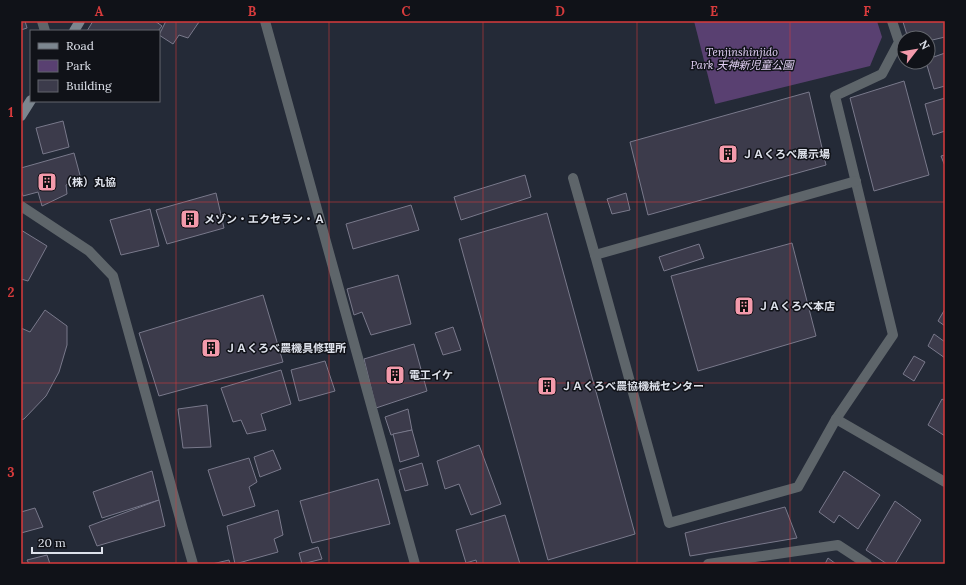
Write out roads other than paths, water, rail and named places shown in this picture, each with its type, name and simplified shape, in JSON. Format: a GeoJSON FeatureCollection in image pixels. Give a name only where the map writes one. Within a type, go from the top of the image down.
{"type":"FeatureCollection","features":[{"type":"Feature","properties":{"kind":"main road"},"geometry":{"type":"LineString","coordinates":[[75,30],[80,21]]}},
{"type":"Feature","properties":{"kind":"main road"},"geometry":{"type":"LineString","coordinates":[[21,116],[30,102]]}},
{"type":"Feature","properties":{"kind":"street"},"geometry":{"type":"LineString","coordinates":[[265,21],[415,564]]}},
{"type":"Feature","properties":{"kind":"street"},"geometry":{"type":"LineString","coordinates":[[573,178],[669,523],[798,486],[836,419],[893,335],[835,96],[882,74],[899,42],[892,21]]}},
{"type":"Feature","properties":{"kind":"street"},"geometry":{"type":"LineString","coordinates":[[595,254],[856,181]]}},
{"type":"Feature","properties":{"kind":"street"},"geometry":{"type":"LineString","coordinates":[[21,206],[89,251],[113,276],[194,564]]}},
{"type":"Feature","properties":{"kind":"street"},"geometry":{"type":"LineString","coordinates":[[836,419],[945,482]]}},
{"type":"Feature","properties":{"kind":"street"},"geometry":{"type":"LineString","coordinates":[[708,564],[838,545],[867,564]]}},
{"type":"Feature","properties":{"kind":"place","name":"ＪＡくろべ展示場"},"geometry":{"type":"Point","coordinates":[728,154]}},
{"type":"Feature","properties":{"kind":"place","name":"（株）丸協"},"geometry":{"type":"Point","coordinates":[47,182]}},
{"type":"Feature","properties":{"kind":"place","name":"メゾン・エクセラン・Ａ"},"geometry":{"type":"Point","coordinates":[190,219]}},
{"type":"Feature","properties":{"kind":"place","name":"ＪＡくろべ本店"},"geometry":{"type":"Point","coordinates":[744,306]}},
{"type":"Feature","properties":{"kind":"place","name":"ＪＡくろべ農機具修理所"},"geometry":{"type":"Point","coordinates":[211,348]}},
{"type":"Feature","properties":{"kind":"place","name":"電工イケ"},"geometry":{"type":"Point","coordinates":[395,375]}},
{"type":"Feature","properties":{"kind":"place","name":"ＪＡくろべ農協機械センター"},"geometry":{"type":"Point","coordinates":[547,386]}},
{"type":"Feature","properties":{"kind":"park label","name":"Tenjinshinjido Park 天神新児童公園"},"geometry":{"type":"Point","coordinates":[742,58]}}]}
